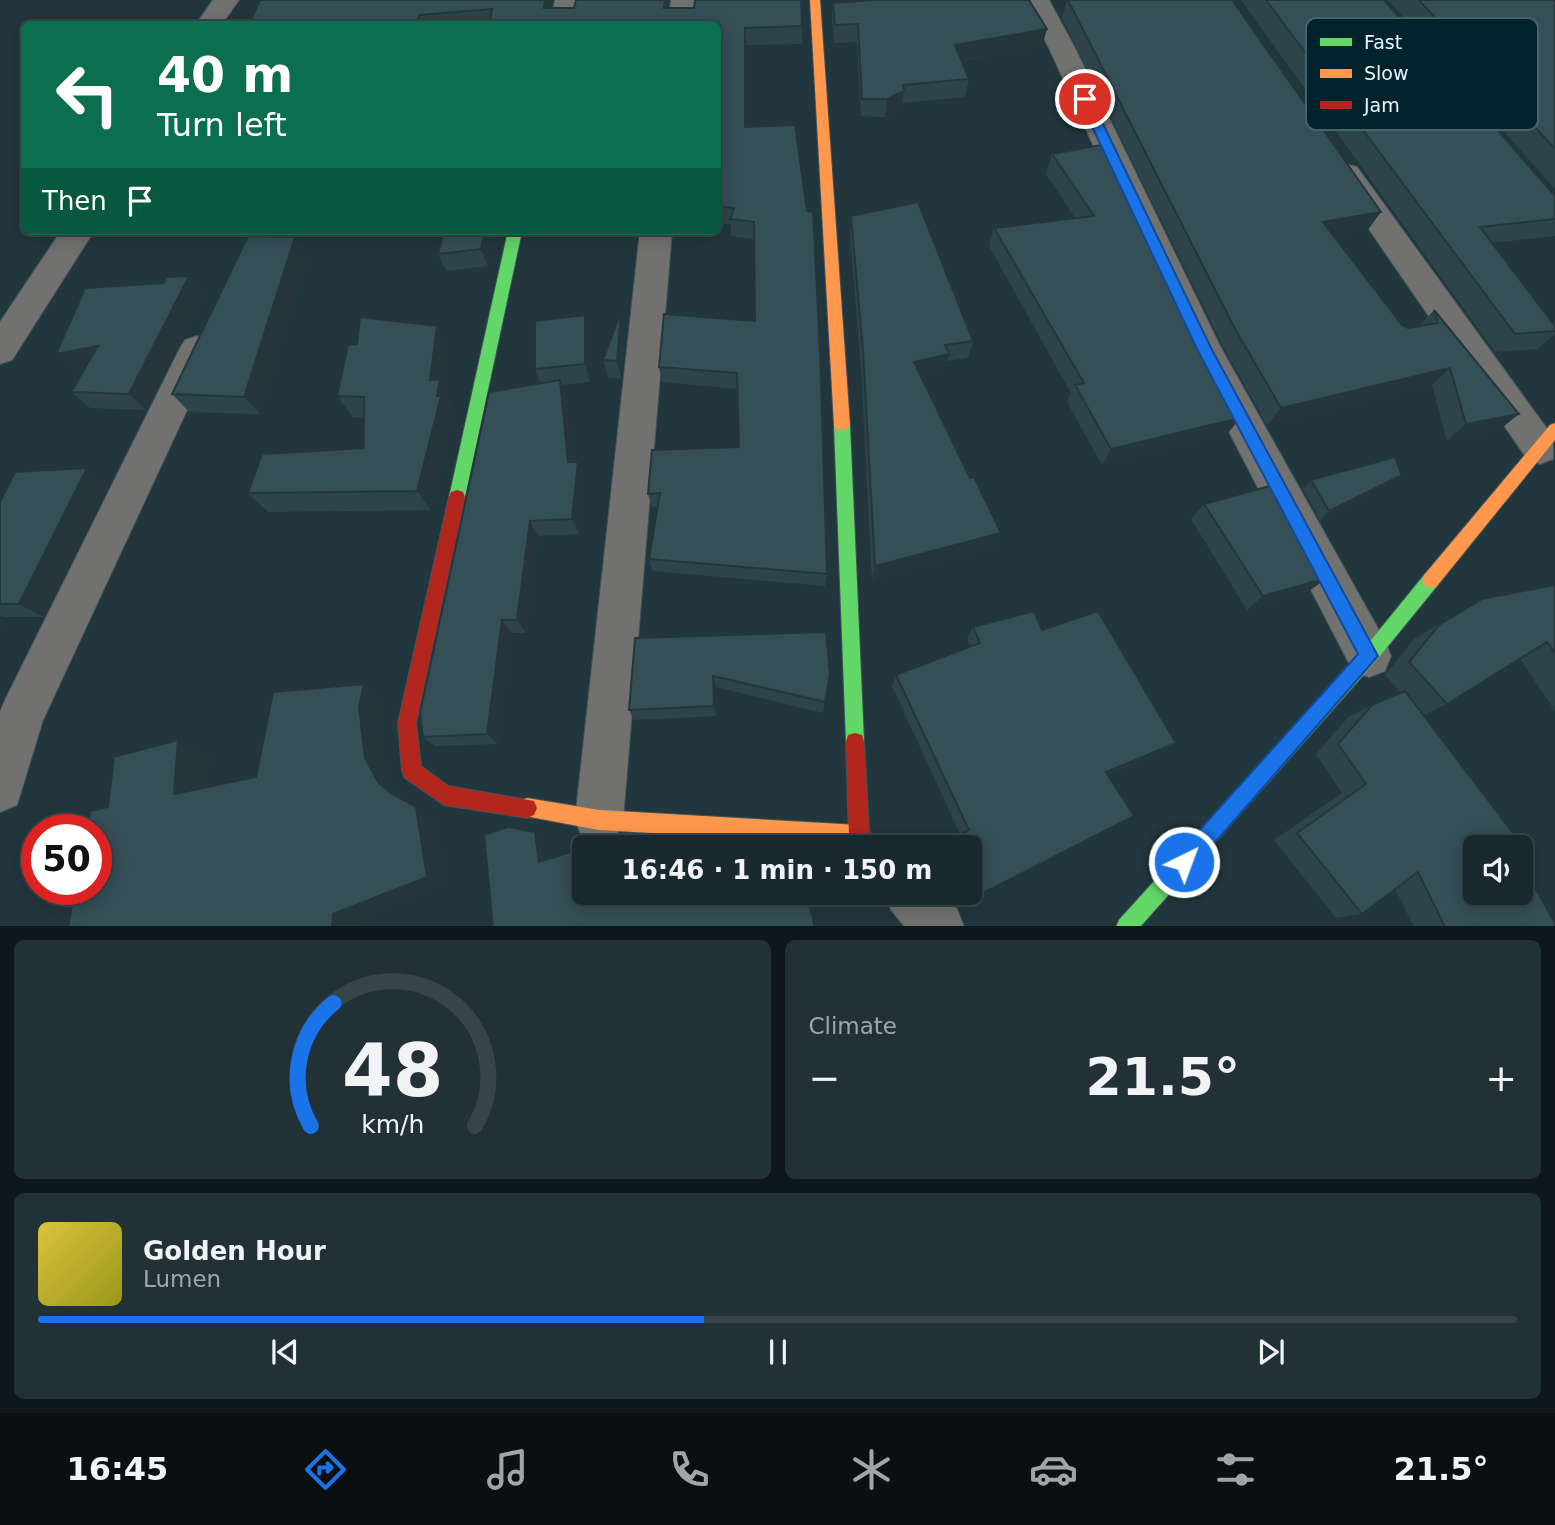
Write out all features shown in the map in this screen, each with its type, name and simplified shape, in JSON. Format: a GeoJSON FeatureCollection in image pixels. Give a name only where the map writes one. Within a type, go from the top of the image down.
{"type":"FeatureCollection","features":[{"type":"Feature","properties":{"kind":"street"},"geometry":{"type":"LineString","coordinates":[[211,21],[226,0]]}},
{"type":"Feature","properties":{"kind":"street"},"geometry":{"type":"LineString","coordinates":[[564,21],[568,0]]}},
{"type":"Feature","properties":{"kind":"street"},"geometry":{"type":"LineString","coordinates":[[681,21],[684,0]]}},
{"type":"Feature","properties":{"kind":"street"},"geometry":{"type":"LineString","coordinates":[[1036,0],[1204,349],[1369,656]]}},
{"type":"Feature","properties":{"kind":"street"},"geometry":{"type":"LineString","coordinates":[[841,10],[815,6],[840,368],[865,835]]}},
{"type":"Feature","properties":{"kind":"street"},"geometry":{"type":"LineString","coordinates":[[1130,926],[1369,656],[1548,439],[1330,152]]}},
{"type":"Feature","properties":{"kind":"street"},"geometry":{"type":"LineString","coordinates":[[0,350],[75,235]]}},
{"type":"Feature","properties":{"kind":"street"},"geometry":{"type":"LineString","coordinates":[[514,235],[407,723],[412,771],[444,796],[598,820],[789,835]]}},
{"type":"Feature","properties":{"kind":"street"},"geometry":{"type":"LineString","coordinates":[[598,820],[656,235]]}},
{"type":"Feature","properties":{"kind":"street"},"geometry":{"type":"LineString","coordinates":[[0,788],[22,716],[212,318]]}},
{"type":"Feature","properties":{"kind":"street"},"geometry":{"type":"LineString","coordinates":[[920,905],[939,926]]}},
{"type":"Feature","properties":{"kind":"building"},"geometry":{"type":"Polygon","coordinates":[[[260,0],[545,0],[544,8],[574,8],[576,0],[665,0],[664,8],[694,8],[695,0],[801,0],[802,26],[745,28],[745,127],[795,125],[807,211],[813,212],[827,574],[649,559],[660,493],[648,494],[652,450],[739,447],[737,373],[659,367],[664,314],[755,321],[754,222],[730,219],[734,208],[721,206],[721,21],[490,21],[492,9],[420,15],[417,21],[236,21],[252,18],[260,0]]]}},
{"type":"Feature","properties":{"kind":"building"},"geometry":{"type":"Polygon","coordinates":[[[875,0],[1029,0],[1047,29],[955,45],[969,79],[903,85],[904,91],[887,99],[862,99],[858,24],[835,25],[833,3],[875,0]]]}},
{"type":"Feature","properties":{"kind":"building"},"geometry":{"type":"Polygon","coordinates":[[[1068,0],[1232,0],[1306,105],[1306,130],[1323,130],[1381,212],[1323,222],[1402,325],[1408,328],[1438,323],[1434,310],[1519,414],[1466,424],[1450,368],[1281,408],[1234,327],[1068,0]]]}},
{"type":"Feature","properties":{"kind":"building"},"geometry":{"type":"Polygon","coordinates":[[[1266,0],[1384,0],[1400,18],[1306,18],[1306,54],[1266,0]]]}},
{"type":"Feature","properties":{"kind":"building"},"geometry":{"type":"Polygon","coordinates":[[[1419,0],[1555,0],[1555,149],[1538,130],[1538,18],[1435,18],[1419,0]]]}},
{"type":"Feature","properties":{"kind":"building"},"geometry":{"type":"Polygon","coordinates":[[[1363,130],[1497,130],[1555,196],[1555,219],[1480,227],[1555,326],[1555,331],[1515,334],[1363,130]]]}},
{"type":"Feature","properties":{"kind":"building"},"geometry":{"type":"Polygon","coordinates":[[[1106,144],[1195,332],[1240,418],[1111,449],[1075,385],[1084,383],[994,228],[1094,216],[1052,154],[1106,144]]]}},
{"type":"Feature","properties":{"kind":"building"},"geometry":{"type":"Polygon","coordinates":[[[918,202],[973,341],[945,345],[949,354],[914,362],[970,478],[974,477],[1001,533],[875,566],[863,351],[851,216],[918,202]]]}},
{"type":"Feature","properties":{"kind":"building"},"geometry":{"type":"Polygon","coordinates":[[[443,235],[484,235],[481,249],[438,254],[443,235]]]}},
{"type":"Feature","properties":{"kind":"building"},"geometry":{"type":"Polygon","coordinates":[[[248,236],[295,237],[244,397],[172,394],[248,236]]]}},
{"type":"Feature","properties":{"kind":"building"},"geometry":{"type":"Polygon","coordinates":[[[189,276],[129,394],[71,392],[98,346],[56,354],[85,288],[164,283],[166,277],[189,276]]]}},
{"type":"Feature","properties":{"kind":"building"},"geometry":{"type":"Polygon","coordinates":[[[621,312],[617,361],[603,360],[621,312]]]}},
{"type":"Feature","properties":{"kind":"building"},"geometry":{"type":"Polygon","coordinates":[[[585,315],[585,364],[535,369],[535,321],[585,315]]]}},
{"type":"Feature","properties":{"kind":"building"},"geometry":{"type":"Polygon","coordinates":[[[360,317],[437,326],[430,380],[440,379],[437,396],[441,396],[417,491],[248,493],[262,454],[364,448],[364,397],[337,396],[348,345],[357,344],[360,317]]]}},
{"type":"Feature","properties":{"kind":"building"},"geometry":{"type":"Polygon","coordinates":[[[560,380],[568,462],[578,462],[572,519],[530,521],[517,620],[502,620],[487,734],[423,737],[420,713],[489,392],[560,380]]]}},
{"type":"Feature","properties":{"kind":"building"},"geometry":{"type":"Polygon","coordinates":[[[1395,457],[1402,475],[1329,511],[1311,480],[1395,457]]]}},
{"type":"Feature","properties":{"kind":"building"},"geometry":{"type":"Polygon","coordinates":[[[87,468],[19,604],[0,604],[0,502],[15,472],[87,468]]]}},
{"type":"Feature","properties":{"kind":"building"},"geometry":{"type":"Polygon","coordinates":[[[1277,484],[1327,578],[1263,596],[1204,504],[1277,484]]]}},
{"type":"Feature","properties":{"kind":"building"},"geometry":{"type":"Polygon","coordinates":[[[1555,585],[1555,653],[1547,642],[1447,704],[1409,662],[1439,625],[1482,599],[1555,585]]]}},
{"type":"Feature","properties":{"kind":"building"},"geometry":{"type":"Polygon","coordinates":[[[1034,611],[1042,630],[1098,611],[1176,743],[1106,772],[1134,816],[982,893],[982,835],[959,835],[969,830],[896,675],[980,643],[973,627],[1034,611]]]}},
{"type":"Feature","properties":{"kind":"building"},"geometry":{"type":"Polygon","coordinates":[[[826,632],[830,674],[825,702],[713,676],[714,706],[629,710],[635,638],[826,632]]]}},
{"type":"Feature","properties":{"kind":"building"},"geometry":{"type":"Polygon","coordinates":[[[364,684],[359,707],[365,758],[378,782],[389,792],[416,807],[427,877],[333,914],[332,926],[68,926],[72,905],[112,905],[112,814],[90,814],[90,811],[108,807],[114,757],[178,740],[174,794],[256,777],[273,692],[364,684]]]}},
{"type":"Feature","properties":{"kind":"building"},"geometry":{"type":"Polygon","coordinates":[[[1405,691],[1514,835],[1463,835],[1463,905],[1533,905],[1533,884],[1555,926],[1445,926],[1418,872],[1362,914],[1297,833],[1366,784],[1338,744],[1372,705],[1405,691]]]}},
{"type":"Feature","properties":{"kind":"building"},"geometry":{"type":"Polygon","coordinates":[[[508,827],[535,832],[539,862],[572,852],[572,905],[809,905],[815,926],[493,926],[484,835],[508,827]]]}},
{"type":"Feature","properties":{"kind":"traffic: fast"},"geometry":{"type":"LineString","coordinates":[[457,497],[514,235]]}},
{"type":"Feature","properties":{"kind":"traffic: fast"},"geometry":{"type":"LineString","coordinates":[[842,425],[855,742]]}},
{"type":"Feature","properties":{"kind":"traffic: fast"},"geometry":{"type":"LineString","coordinates":[[1127,926],[1369,656],[1431,580]]}},
{"type":"Feature","properties":{"kind":"traffic: slow"},"geometry":{"type":"LineString","coordinates":[[815,0],[842,425]]}},
{"type":"Feature","properties":{"kind":"traffic: slow"},"geometry":{"type":"LineString","coordinates":[[1431,580],[1555,429]]}},
{"type":"Feature","properties":{"kind":"traffic: slow"},"geometry":{"type":"LineString","coordinates":[[527,808],[599,820],[859,835]]}},
{"type":"Feature","properties":{"kind":"traffic: jam"},"geometry":{"type":"LineString","coordinates":[[457,497],[407,723],[412,771],[444,795],[527,808]]}},
{"type":"Feature","properties":{"kind":"traffic: jam"},"geometry":{"type":"LineString","coordinates":[[855,742],[859,835]]}},
{"type":"Feature","properties":{"kind":"route"},"geometry":{"type":"LineString","coordinates":[[1085,99],[1204,349],[1369,656],[1184,862]]}}]}
